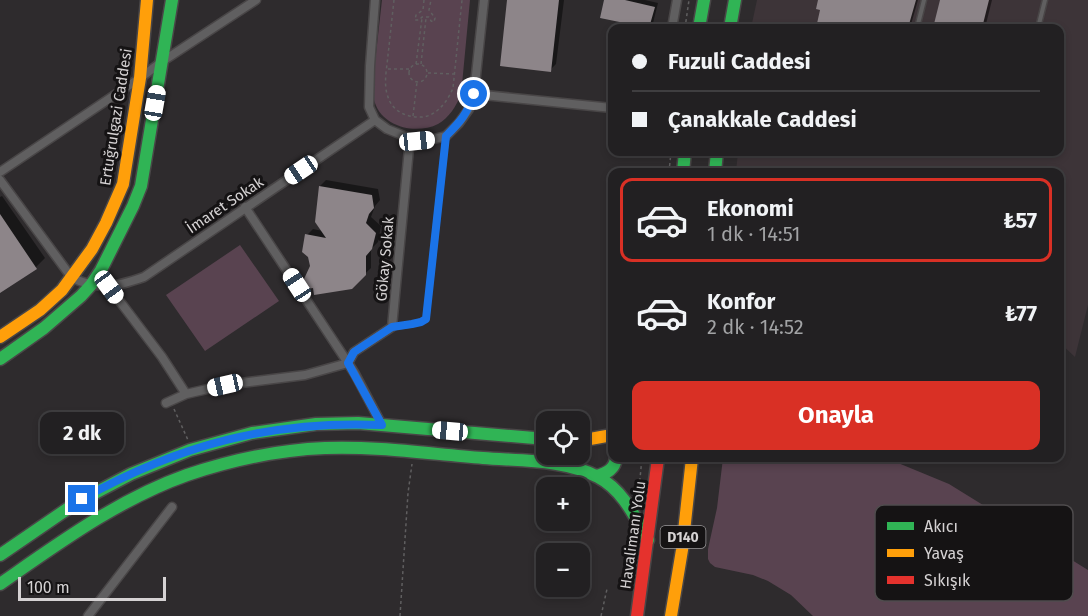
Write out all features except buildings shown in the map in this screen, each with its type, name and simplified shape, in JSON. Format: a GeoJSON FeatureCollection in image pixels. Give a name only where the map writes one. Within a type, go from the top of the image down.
{"type":"FeatureCollection","features":[{"type":"Feature","properties":{"kind":"main road","name":"Ertuğrulgazi Caddesi"},"geometry":{"type":"LineString","coordinates":[[0,359],[44,328],[81,296],[82,282],[92,249],[123,184],[140,78],[147,0]]}},
{"type":"Feature","properties":{"kind":"main road","name":"Ertuğrulgazi Caddesi"},"geometry":{"type":"LineString","coordinates":[[0,337],[40,310],[62,290],[82,282],[101,270],[141,186],[172,0]]}},
{"type":"Feature","properties":{"kind":"main road"},"geometry":{"type":"LineString","coordinates":[[700,24],[704,0]]}},
{"type":"Feature","properties":{"kind":"main road"},"geometry":{"type":"LineString","coordinates":[[731,24],[735,0]]}},
{"type":"Feature","properties":{"kind":"main road"},"geometry":{"type":"LineString","coordinates":[[0,555],[101,488],[152,464],[192,449],[229,439],[283,429],[347,423],[536,438]]}},
{"type":"Feature","properties":{"kind":"main road"},"geometry":{"type":"LineString","coordinates":[[590,439],[608,436]]}},
{"type":"Feature","properties":{"kind":"main road"},"geometry":{"type":"LineString","coordinates":[[597,438],[608,445]]}},
{"type":"Feature","properties":{"kind":"main road"},"geometry":{"type":"LineString","coordinates":[[0,584],[86,525],[145,492],[202,470],[249,458],[313,449],[361,448],[570,467],[597,476],[615,489],[623,498],[648,540]]}},
{"type":"Feature","properties":{"kind":"main road"},"geometry":{"type":"LineString","coordinates":[[597,476],[606,473],[616,462]]}},
{"type":"Feature","properties":{"kind":"main road","name":"Havalimanı Yolu"},"geometry":{"type":"LineString","coordinates":[[637,616],[658,462]]}},
{"type":"Feature","properties":{"kind":"main road","name":"D140"},"geometry":{"type":"LineString","coordinates":[[670,616],[682,550],[692,462]]}},
{"type":"Feature","properties":{"kind":"street"},"geometry":{"type":"LineString","coordinates":[[0,172],[256,0]]}},
{"type":"Feature","properties":{"kind":"street"},"geometry":{"type":"LineString","coordinates":[[375,0],[369,107],[375,120],[387,129],[417,141],[446,136],[469,109],[474,94],[484,0]]}},
{"type":"Feature","properties":{"kind":"street"},"geometry":{"type":"LineString","coordinates":[[673,24],[677,0]]}},
{"type":"Feature","properties":{"kind":"street"},"geometry":{"type":"LineString","coordinates":[[474,94],[608,108]]}},
{"type":"Feature","properties":{"kind":"street","name":"İmaret Sokak"},"geometry":{"type":"LineString","coordinates":[[82,282],[109,287],[144,277],[375,120]]}},
{"type":"Feature","properties":{"kind":"street","name":"Gökay Sokak"},"geometry":{"type":"LineString","coordinates":[[392,327],[410,138]]}},
{"type":"Feature","properties":{"kind":"street"},"geometry":{"type":"LineString","coordinates":[[0,180],[82,282]]}},
{"type":"Feature","properties":{"kind":"street"},"geometry":{"type":"LineString","coordinates":[[245,207],[348,363],[382,425]]}},
{"type":"Feature","properties":{"kind":"street"},"geometry":{"type":"LineString","coordinates":[[109,287],[162,357],[186,394]]}},
{"type":"Feature","properties":{"kind":"street"},"geometry":{"type":"LineString","coordinates":[[168,402],[186,394],[225,385],[304,375],[348,363],[354,352],[392,327]]}},
{"type":"Feature","properties":{"kind":"street"},"geometry":{"type":"LineString","coordinates":[[88,616],[172,507]]}},
{"type":"Feature","properties":{"kind":"lane"},"geometry":{"type":"LineString","coordinates":[[918,24],[924,0]]}},
{"type":"Feature","properties":{"kind":"lane"},"geometry":{"type":"LineString","coordinates":[[1039,24],[1045,0]]}},
{"type":"Feature","properties":{"kind":"lane"},"geometry":{"type":"LineString","coordinates":[[392,327],[426,319],[446,136]]}},
{"type":"Feature","properties":{"kind":"path"},"geometry":{"type":"LineString","coordinates":[[394,0],[386,79],[387,96],[395,108],[413,117],[428,116],[441,107],[453,88],[462,1],[456,0]]}},
{"type":"Feature","properties":{"kind":"path"},"geometry":{"type":"LineString","coordinates":[[424,0],[423,10],[416,15],[415,20],[429,17],[434,22],[435,18],[429,10],[431,0]]}},
{"type":"Feature","properties":{"kind":"path"},"geometry":{"type":"LineString","coordinates":[[686,24],[689,0]]}},
{"type":"Feature","properties":{"kind":"path"},"geometry":{"type":"LineString","coordinates":[[416,64],[422,17]]}},
{"type":"Feature","properties":{"kind":"path"},"geometry":{"type":"LineString","coordinates":[[420,64],[426,17]]}},
{"type":"Feature","properties":{"kind":"path"},"geometry":{"type":"LineString","coordinates":[[387,69],[410,69],[420,64],[425,67],[427,73],[423,81],[417,82],[410,77],[410,69]]}},
{"type":"Feature","properties":{"kind":"path"},"geometry":{"type":"LineString","coordinates":[[427,73],[455,74]]}},
{"type":"Feature","properties":{"kind":"path"},"geometry":{"type":"LineString","coordinates":[[413,117],[417,82]]}},
{"type":"Feature","properties":{"kind":"path"},"geometry":{"type":"LineString","coordinates":[[168,402],[192,449]]}},
{"type":"Feature","properties":{"kind":"path"},"geometry":{"type":"LineString","coordinates":[[400,616],[412,463]]}},
{"type":"Feature","properties":{"kind":"path"},"geometry":{"type":"LineString","coordinates":[[601,616],[607,589]]}},
{"type":"Feature","properties":{"kind":"shaded area"},"geometry":{"type":"Polygon","coordinates":[[[382,0],[470,0],[461,95],[452,111],[438,124],[420,129],[401,127],[385,118],[375,103],[372,89],[382,0]]]}},
{"type":"Feature","properties":{"kind":"shaded area"},"geometry":{"type":"Polygon","coordinates":[[[757,0],[1088,0],[1088,305],[1075,357],[1064,347],[1064,168],[736,168],[738,156],[1064,156],[1064,24],[752,24],[757,0]]]}},
{"type":"Feature","properties":{"kind":"shaded area"},"geometry":{"type":"Polygon","coordinates":[[[240,245],[279,301],[205,351],[166,295],[240,245]]]}},
{"type":"Feature","properties":{"kind":"shaded area"},"geometry":{"type":"Polygon","coordinates":[[[723,462],[896,462],[949,484],[983,505],[875,505],[875,601],[1073,601],[1073,561],[1088,570],[1088,616],[813,616],[791,595],[768,581],[753,575],[715,567],[710,563],[708,549],[717,508],[723,462]]]}},
{"type":"Feature","properties":{"kind":"traffic: fast"},"geometry":{"type":"LineString","coordinates":[[0,359],[44,328],[91,285],[133,206],[141,186],[172,0]]}},
{"type":"Feature","properties":{"kind":"traffic: fast"},"geometry":{"type":"LineString","coordinates":[[700,24],[704,0]]}},
{"type":"Feature","properties":{"kind":"traffic: fast"},"geometry":{"type":"LineString","coordinates":[[731,24],[735,0]]}},
{"type":"Feature","properties":{"kind":"traffic: fast"},"geometry":{"type":"LineString","coordinates":[[683,168],[685,156]]}},
{"type":"Feature","properties":{"kind":"traffic: fast"},"geometry":{"type":"LineString","coordinates":[[715,168],[717,156]]}},
{"type":"Feature","properties":{"kind":"traffic: fast"},"geometry":{"type":"LineString","coordinates":[[0,555],[76,503],[131,474],[190,450],[252,433],[316,424],[358,423],[536,438]]}},
{"type":"Feature","properties":{"kind":"traffic: fast"},"geometry":{"type":"LineString","coordinates":[[0,584],[90,523],[137,496],[162,485],[238,460],[307,449],[384,449],[542,462],[571,467],[598,477],[615,489],[628,505],[648,540]]}},
{"type":"Feature","properties":{"kind":"traffic: fast"},"geometry":{"type":"LineString","coordinates":[[597,476],[610,470],[615,462]]}},
{"type":"Feature","properties":{"kind":"traffic: slow"},"geometry":{"type":"LineString","coordinates":[[0,337],[40,310],[62,290],[92,249],[106,223],[123,184],[140,78],[147,0]]}},
{"type":"Feature","properties":{"kind":"traffic: slow"},"geometry":{"type":"LineString","coordinates":[[590,439],[608,436]]}},
{"type":"Feature","properties":{"kind":"traffic: slow"},"geometry":{"type":"LineString","coordinates":[[671,616],[682,550],[692,462]]}},
{"type":"Feature","properties":{"kind":"traffic: jam"},"geometry":{"type":"LineString","coordinates":[[637,616],[657,462]]}},
{"type":"Feature","properties":{"kind":"route"},"geometry":{"type":"LineString","coordinates":[[82,499],[152,464],[192,449],[229,439],[309,426],[347,423],[382,425],[348,363],[354,352],[392,327],[426,319],[446,136],[469,109],[474,94]]}}]}
